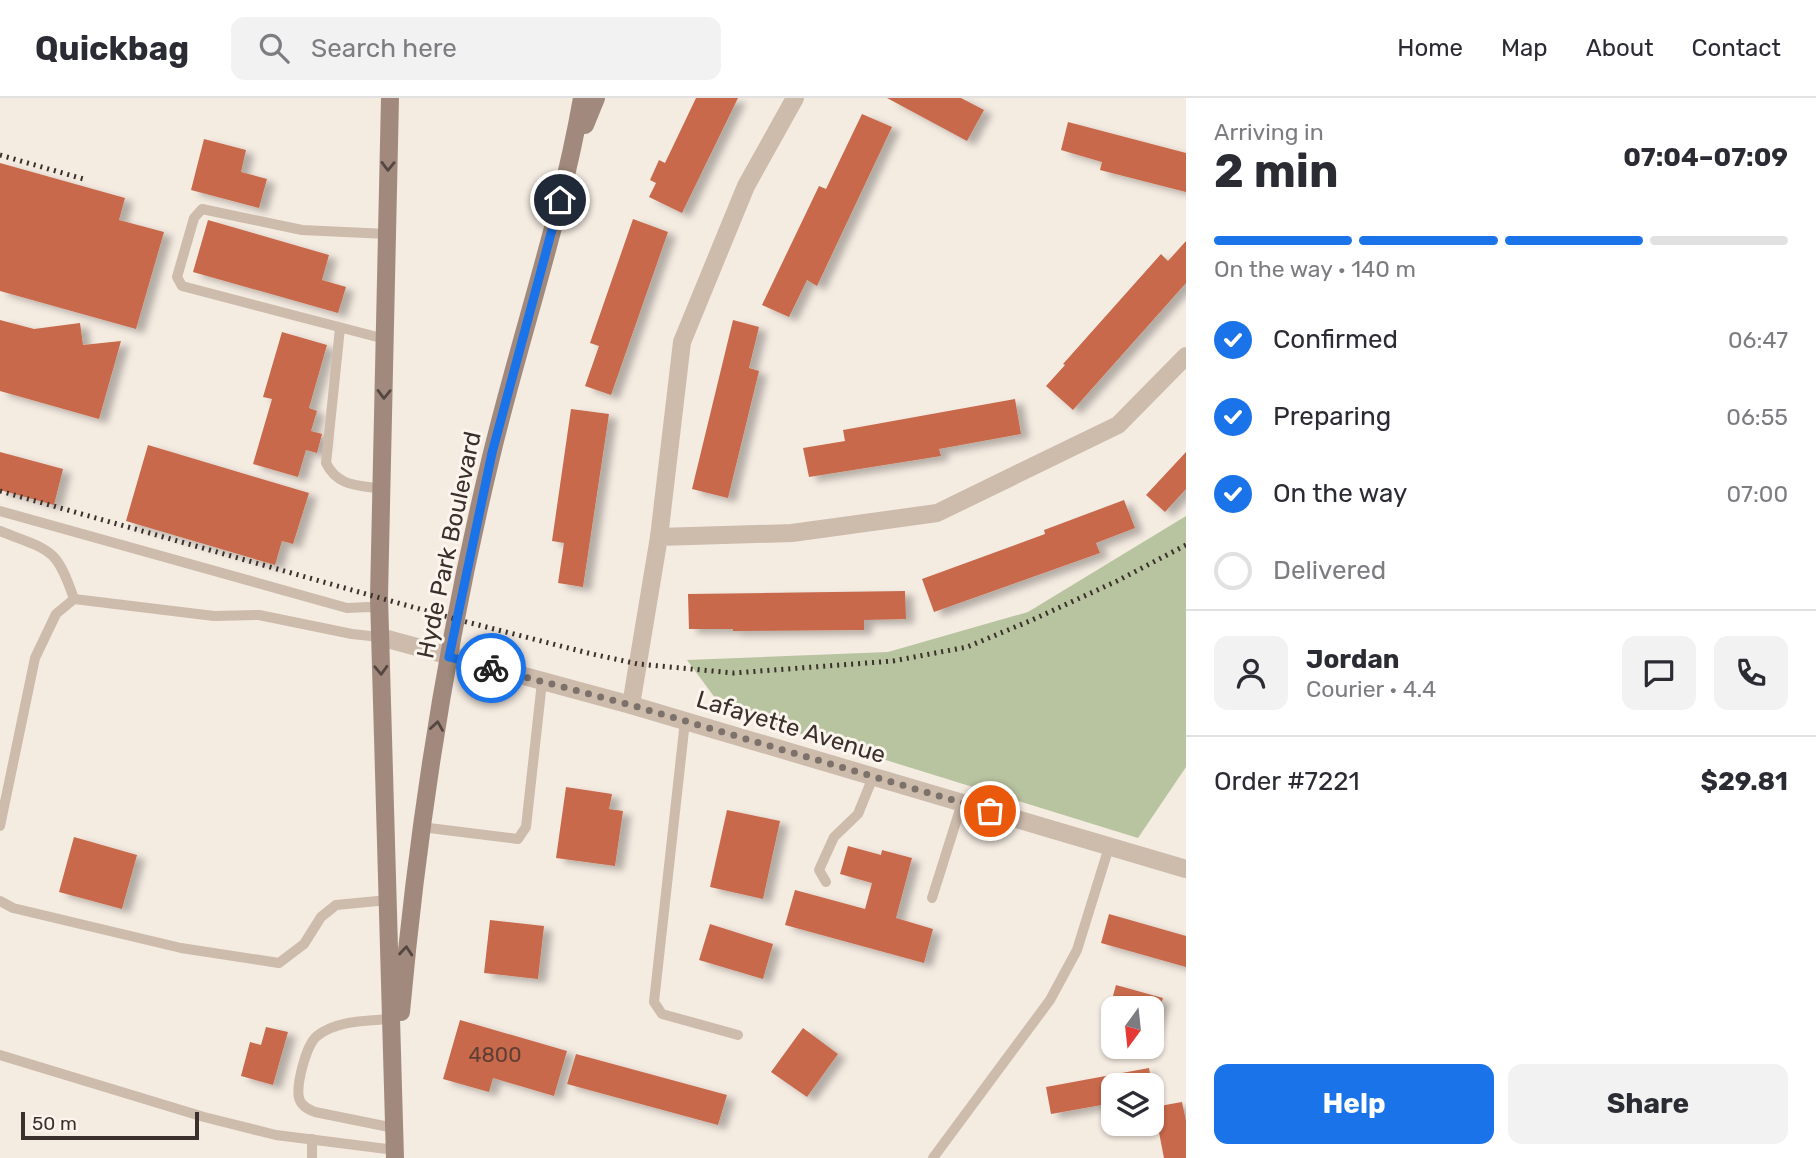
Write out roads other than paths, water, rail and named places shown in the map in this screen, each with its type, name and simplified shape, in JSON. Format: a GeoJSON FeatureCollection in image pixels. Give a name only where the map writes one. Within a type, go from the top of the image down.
{"type":"FeatureCollection","features":[{"type":"Feature","properties":{"kind":"main road","name":"Hyde Park Boulevard"},"geometry":{"type":"LineString","coordinates":[[390,98],[379,608],[395,1154]]}},
{"type":"Feature","properties":{"kind":"main road","name":"Hyde Park Boulevard"},"geometry":{"type":"LineString","coordinates":[[393,1093],[421,827],[449,657],[492,453],[572,154],[582,98]]}},
{"type":"Feature","properties":{"kind":"main road"},"geometry":{"type":"LineString","coordinates":[[572,154],[596,98]]}},
{"type":"Feature","properties":{"kind":"street"},"geometry":{"type":"LineString","coordinates":[[631,705],[659,537],[682,342],[746,186],[795,98]]}},
{"type":"Feature","properties":{"kind":"street"},"geometry":{"type":"LineString","coordinates":[[659,537],[792,533],[937,513],[1118,425],[1186,355]]}},
{"type":"Feature","properties":{"kind":"street","name":"Lafayette Avenue"},"geometry":{"type":"LineString","coordinates":[[380,637],[631,705],[1186,869]]}},
{"type":"Feature","properties":{"kind":"lane"},"geometry":{"type":"LineString","coordinates":[[385,339],[182,286],[177,277],[194,218],[202,209],[302,230],[387,234]]}},
{"type":"Feature","properties":{"kind":"lane"},"geometry":{"type":"LineString","coordinates":[[340,328],[326,463],[333,476],[343,482],[382,489]]}},
{"type":"Feature","properties":{"kind":"lane"},"geometry":{"type":"LineString","coordinates":[[0,511],[347,608],[379,608]]}},
{"type":"Feature","properties":{"kind":"lane"},"geometry":{"type":"LineString","coordinates":[[0,531],[50,551],[63,568],[74,599]]}},
{"type":"Feature","properties":{"kind":"lane"},"geometry":{"type":"LineString","coordinates":[[0,826],[35,658],[56,614],[74,599],[214,616],[259,615],[380,637]]}},
{"type":"Feature","properties":{"kind":"lane"},"geometry":{"type":"LineString","coordinates":[[421,827],[519,839],[526,827],[542,682]]}},
{"type":"Feature","properties":{"kind":"lane"},"geometry":{"type":"LineString","coordinates":[[685,721],[654,1002],[662,1014],[738,1035]]}},
{"type":"Feature","properties":{"kind":"lane"},"geometry":{"type":"LineString","coordinates":[[826,881],[819,870],[834,838],[858,814],[873,777]]}},
{"type":"Feature","properties":{"kind":"lane"},"geometry":{"type":"LineString","coordinates":[[932,898],[962,803]]}},
{"type":"Feature","properties":{"kind":"lane"},"geometry":{"type":"LineString","coordinates":[[933,1158],[1050,1000],[1077,950],[1109,847]]}},
{"type":"Feature","properties":{"kind":"lane"},"geometry":{"type":"LineString","coordinates":[[0,901],[13,908],[181,948],[279,964],[304,944],[321,917],[336,905],[388,900]]}},
{"type":"Feature","properties":{"kind":"lane"},"geometry":{"type":"LineString","coordinates":[[391,1019],[348,1023],[317,1037],[308,1049],[299,1080],[299,1099],[305,1107],[315,1112],[394,1128]]}},
{"type":"Feature","properties":{"kind":"lane"},"geometry":{"type":"LineString","coordinates":[[0,1055],[204,1117],[276,1135],[395,1154]]}},
{"type":"Feature","properties":{"kind":"lane"},"geometry":{"type":"LineString","coordinates":[[312,1139],[312,1158]]}},
{"type":"Feature","properties":{"kind":"railway"},"geometry":{"type":"LineString","coordinates":[[0,155],[87,180]]}},
{"type":"Feature","properties":{"kind":"railway"},"geometry":{"type":"LineString","coordinates":[[0,491],[455,619],[592,654],[638,664],[734,673],[893,661],[967,647],[1117,581],[1186,545]]}}]}
